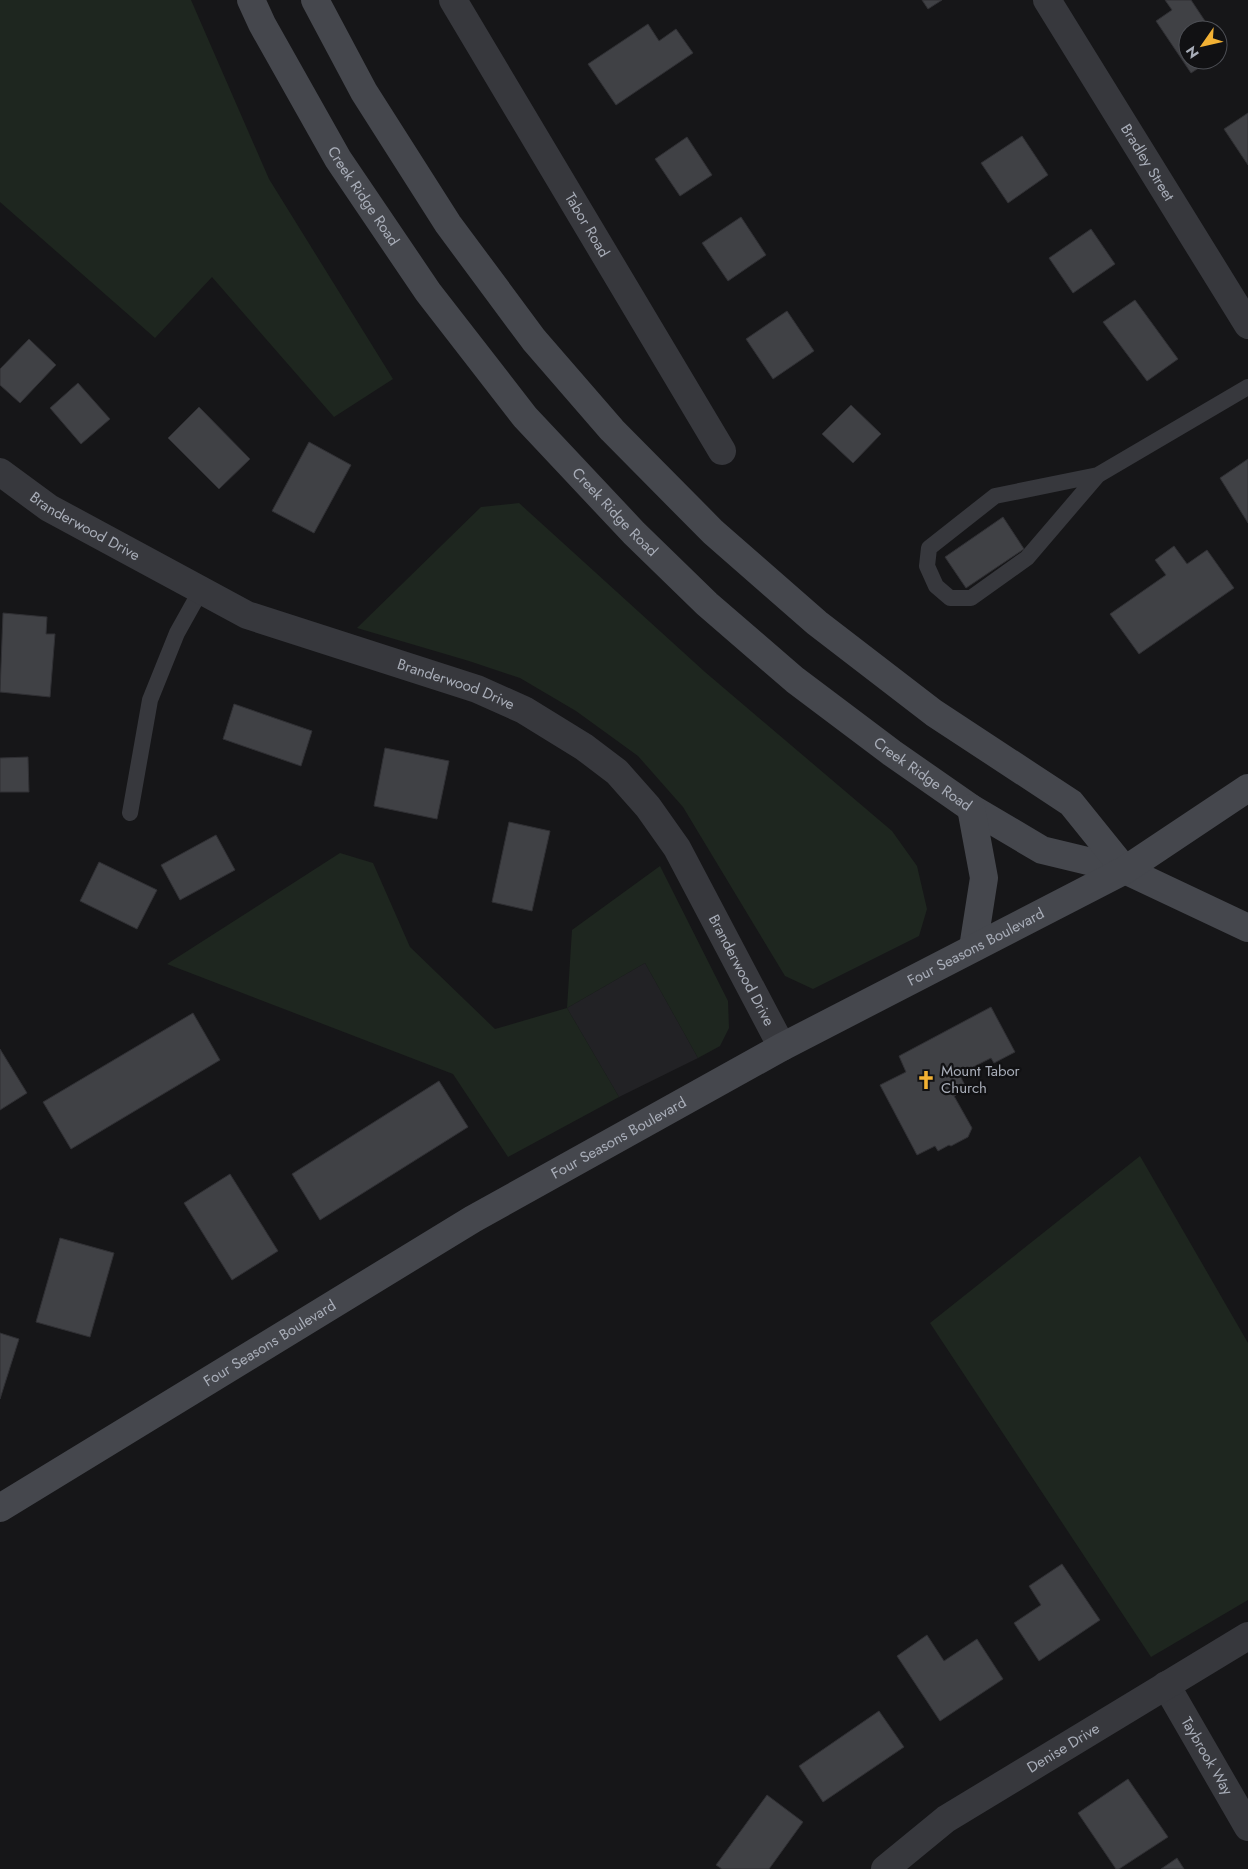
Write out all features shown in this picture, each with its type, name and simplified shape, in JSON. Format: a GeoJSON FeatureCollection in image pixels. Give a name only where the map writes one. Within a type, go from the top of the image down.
{"type":"FeatureCollection","features":[{"type":"Feature","properties":{"kind":"main road","name":"Creek Ridge Road"},"geometry":{"type":"LineString","coordinates":[[251,0],[262,24],[338,159],[428,292],[525,417],[634,532],[707,604],[796,680],[892,753],[971,808],[1042,850],[1125,870],[1248,928]]}},
{"type":"Feature","properties":{"kind":"main road","name":"Creek Ridge Road"},"geometry":{"type":"LineString","coordinates":[[315,0],[364,92],[448,224],[534,340],[612,430],[713,532],[816,622],[934,713],[1071,803],[1125,870]]}},
{"type":"Feature","properties":{"kind":"main road","name":"Four Seasons Boulevard"},"geometry":{"type":"LineString","coordinates":[[0,1508],[473,1219],[782,1047],[1125,870],[1248,788]]}},
{"type":"Feature","properties":{"kind":"main road"},"geometry":{"type":"LineString","coordinates":[[971,808],[984,878],[973,948]]}},
{"type":"Feature","properties":{"kind":"street","name":"Tabor Road"},"geometry":{"type":"LineString","coordinates":[[452,0],[722,451]]}},
{"type":"Feature","properties":{"kind":"street","name":"Bradley Street"},"geometry":{"type":"LineString","coordinates":[[1047,0],[1248,326]]}},
{"type":"Feature","properties":{"kind":"street","name":"Branderwood Drive"},"geometry":{"type":"LineString","coordinates":[[0,472],[49,508],[248,615],[477,689],[524,710],[584,747],[617,772],[648,807],[677,848],[782,1047]]}},
{"type":"Feature","properties":{"kind":"street","name":"Denise Drive"},"geometry":{"type":"LineString","coordinates":[[885,1869],[946,1819],[1248,1636]]}},
{"type":"Feature","properties":{"kind":"street","name":"Taybrook Way"},"geometry":{"type":"LineString","coordinates":[[1166,1685],[1248,1827]]}},
{"type":"Feature","properties":{"kind":"lane"},"geometry":{"type":"LineString","coordinates":[[1098,475],[1027,558],[971,598],[950,598],[936,586],[927,566],[929,548],[994,496],[1098,475],[1248,387]]}},
{"type":"Feature","properties":{"kind":"lane"},"geometry":{"type":"LineString","coordinates":[[130,813],[150,700],[177,633],[201,590]]}},
{"type":"Feature","properties":{"kind":"shaded area"},"geometry":{"type":"Polygon","coordinates":[[[0,0],[191,0],[269,179],[393,379],[334,417],[212,277],[155,338],[0,202],[0,0]]]}},
{"type":"Feature","properties":{"kind":"shaded area"},"geometry":{"type":"Polygon","coordinates":[[[519,503],[705,672],[892,831],[917,866],[927,909],[919,936],[813,989],[785,976],[683,807],[638,756],[576,711],[520,678],[357,628],[481,507],[519,503]]]}},
{"type":"Feature","properties":{"kind":"shaded area"},"geometry":{"type":"Polygon","coordinates":[[[340,853],[373,863],[410,947],[495,1029],[567,1008],[619,1097],[508,1157],[453,1074],[167,964],[340,853]]]}},
{"type":"Feature","properties":{"kind":"shaded area"},"geometry":{"type":"Polygon","coordinates":[[[660,866],[728,1001],[729,1028],[720,1046],[698,1058],[645,963],[567,1008],[572,930],[660,866]]]}},
{"type":"Feature","properties":{"kind":"shaded area"},"geometry":{"type":"Polygon","coordinates":[[[645,963],[698,1058],[619,1097],[567,1008],[645,963]]]}},
{"type":"Feature","properties":{"kind":"shaded area"},"geometry":{"type":"Polygon","coordinates":[[[1140,1156],[1248,1343],[1248,1600],[1151,1657],[930,1323],[1140,1156]]]}},
{"type":"Feature","properties":{"kind":"building"},"geometry":{"type":"Polygon","coordinates":[[[922,0],[942,0],[928,9],[922,0]]]}},
{"type":"Feature","properties":{"kind":"building"},"geometry":{"type":"Polygon","coordinates":[[[1165,0],[1191,0],[1204,20],[1178,20],[1178,54],[1156,21],[1172,10],[1165,0]]]}},
{"type":"Feature","properties":{"kind":"building"},"geometry":{"type":"Polygon","coordinates":[[[648,24],[659,41],[676,29],[693,53],[616,105],[588,64],[648,24]]]}},
{"type":"Feature","properties":{"kind":"building"},"geometry":{"type":"Polygon","coordinates":[[[1248,113],[1248,165],[1224,129],[1248,113]]]}},
{"type":"Feature","properties":{"kind":"building"},"geometry":{"type":"Polygon","coordinates":[[[1022,136],[1048,175],[1008,203],[981,163],[1022,136]]]}},
{"type":"Feature","properties":{"kind":"building"},"geometry":{"type":"Polygon","coordinates":[[[687,137],[712,175],[680,196],[655,159],[687,137]]]}},
{"type":"Feature","properties":{"kind":"building"},"geometry":{"type":"Polygon","coordinates":[[[741,217],[766,255],[728,281],[702,243],[741,217]]]}},
{"type":"Feature","properties":{"kind":"building"},"geometry":{"type":"Polygon","coordinates":[[[1091,229],[1115,264],[1073,293],[1049,258],[1091,229]]]}},
{"type":"Feature","properties":{"kind":"building"},"geometry":{"type":"Polygon","coordinates":[[[1135,300],[1178,359],[1147,381],[1103,322],[1135,300]]]}},
{"type":"Feature","properties":{"kind":"building"},"geometry":{"type":"Polygon","coordinates":[[[787,311],[814,351],[773,379],[746,339],[787,311]]]}},
{"type":"Feature","properties":{"kind":"building"},"geometry":{"type":"Polygon","coordinates":[[[29,339],[56,365],[20,403],[0,385],[0,369],[29,339]]]}},
{"type":"Feature","properties":{"kind":"building"},"geometry":{"type":"Polygon","coordinates":[[[78,383],[110,419],[81,444],[50,408],[78,383]]]}},
{"type":"Feature","properties":{"kind":"building"},"geometry":{"type":"Polygon","coordinates":[[[851,405],[881,434],[853,463],[822,434],[851,405]]]}},
{"type":"Feature","properties":{"kind":"building"},"geometry":{"type":"Polygon","coordinates":[[[199,407],[250,459],[219,489],[168,438],[199,407]]]}},
{"type":"Feature","properties":{"kind":"building"},"geometry":{"type":"Polygon","coordinates":[[[309,442],[351,465],[314,533],[272,511],[309,442]]]}},
{"type":"Feature","properties":{"kind":"building"},"geometry":{"type":"Polygon","coordinates":[[[1248,459],[1248,523],[1220,478],[1248,459]]]}},
{"type":"Feature","properties":{"kind":"building"},"geometry":{"type":"Polygon","coordinates":[[[1003,517],[1024,549],[966,588],[945,557],[1003,517]]]}},
{"type":"Feature","properties":{"kind":"building"},"geometry":{"type":"Polygon","coordinates":[[[1174,546],[1187,564],[1207,550],[1234,588],[1139,654],[1110,614],[1166,575],[1155,560],[1174,546]]]}},
{"type":"Feature","properties":{"kind":"building"},"geometry":{"type":"Polygon","coordinates":[[[3,613],[47,617],[46,634],[55,634],[50,697],[0,692],[3,613]]]}},
{"type":"Feature","properties":{"kind":"building"},"geometry":{"type":"Polygon","coordinates":[[[234,704],[312,731],[301,766],[223,739],[234,704]]]}},
{"type":"Feature","properties":{"kind":"building"},"geometry":{"type":"Polygon","coordinates":[[[385,748],[449,761],[437,819],[374,806],[385,748]]]}},
{"type":"Feature","properties":{"kind":"building"},"geometry":{"type":"Polygon","coordinates":[[[28,757],[29,792],[0,792],[0,758],[28,757]]]}},
{"type":"Feature","properties":{"kind":"building"},"geometry":{"type":"Polygon","coordinates":[[[509,822],[550,831],[532,911],[492,902],[509,822]]]}},
{"type":"Feature","properties":{"kind":"building"},"geometry":{"type":"Polygon","coordinates":[[[216,835],[235,870],[180,900],[161,865],[216,835]]]}},
{"type":"Feature","properties":{"kind":"building"},"geometry":{"type":"Polygon","coordinates":[[[99,862],[157,890],[137,929],[80,901],[99,862]]]}},
{"type":"Feature","properties":{"kind":"building","name":"Mount Tabor Church"},"geometry":{"type":"Polygon","coordinates":[[[991,1007],[1015,1052],[994,1063],[991,1058],[959,1074],[967,1089],[954,1096],[972,1128],[968,1137],[938,1151],[935,1146],[917,1155],[880,1085],[906,1072],[899,1056],[991,1007]]]}},
{"type":"Feature","properties":{"kind":"building"},"geometry":{"type":"Polygon","coordinates":[[[193,1013],[220,1060],[71,1149],[43,1102],[193,1013]]]}},
{"type":"Feature","properties":{"kind":"building"},"geometry":{"type":"Polygon","coordinates":[[[0,1049],[27,1093],[0,1110],[0,1049]]]}},
{"type":"Feature","properties":{"kind":"building"},"geometry":{"type":"Polygon","coordinates":[[[439,1081],[468,1127],[320,1220],[292,1174],[439,1081]]]}},
{"type":"Feature","properties":{"kind":"building"},"geometry":{"type":"Polygon","coordinates":[[[230,1174],[278,1251],[232,1280],[184,1203],[230,1174]]]}},
{"type":"Feature","properties":{"kind":"building"},"geometry":{"type":"Polygon","coordinates":[[[60,1238],[114,1253],[90,1337],[36,1322],[60,1238]]]}},
{"type":"Feature","properties":{"kind":"building"},"geometry":{"type":"Polygon","coordinates":[[[0,1333],[19,1339],[0,1399],[0,1333]]]}},
{"type":"Feature","properties":{"kind":"building"},"geometry":{"type":"Polygon","coordinates":[[[1062,1564],[1100,1620],[1039,1661],[1014,1623],[1041,1605],[1029,1586],[1062,1564]]]}},
{"type":"Feature","properties":{"kind":"building"},"geometry":{"type":"Polygon","coordinates":[[[927,1635],[944,1661],[977,1639],[1003,1679],[940,1721],[897,1656],[927,1635]]]}},
{"type":"Feature","properties":{"kind":"building"},"geometry":{"type":"Polygon","coordinates":[[[879,1711],[904,1747],[823,1802],[799,1766],[879,1711]]]}},
{"type":"Feature","properties":{"kind":"building"},"geometry":{"type":"Polygon","coordinates":[[[1128,1779],[1168,1837],[1119,1869],[1116,1869],[1078,1813],[1128,1779]]]}},
{"type":"Feature","properties":{"kind":"building"},"geometry":{"type":"Polygon","coordinates":[[[767,1795],[803,1822],[769,1869],[722,1869],[716,1865],[767,1795]]]}},
{"type":"Feature","properties":{"kind":"building"},"geometry":{"type":"Polygon","coordinates":[[[1177,1858],[1184,1869],[1161,1869],[1177,1858]]]}},
{"type":"Feature","properties":{"kind":"place","name":"Mount Tabor Church"},"geometry":{"type":"Point","coordinates":[926,1080]}}]}
